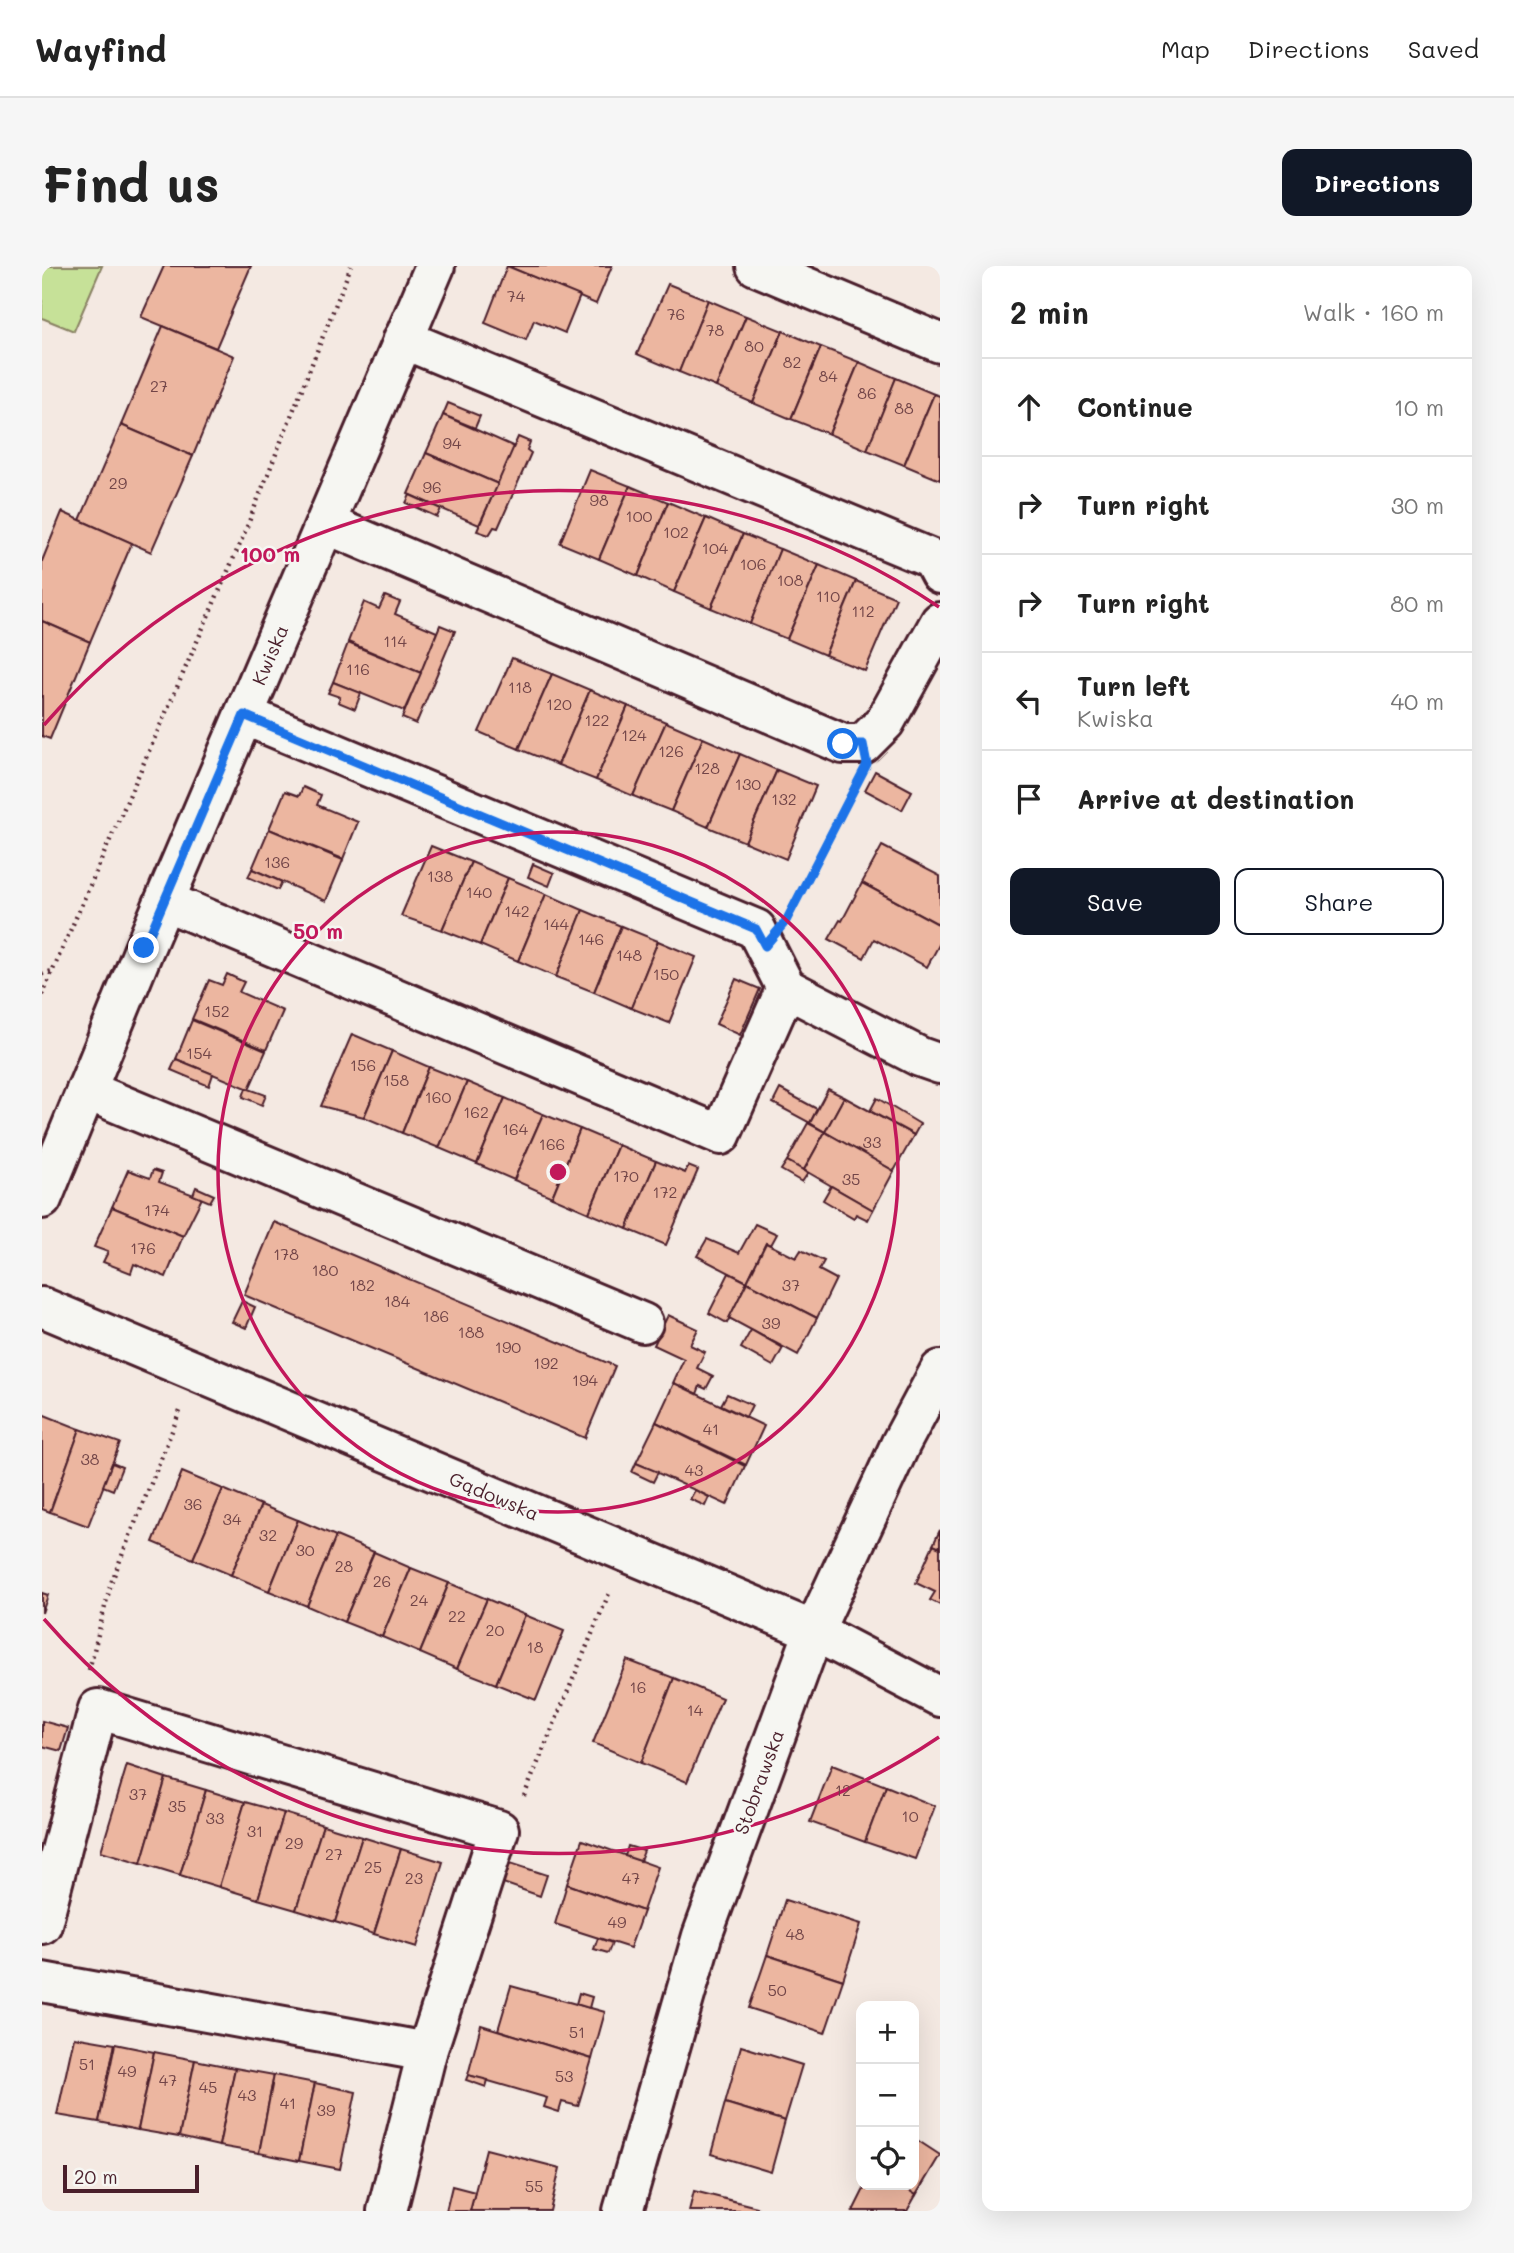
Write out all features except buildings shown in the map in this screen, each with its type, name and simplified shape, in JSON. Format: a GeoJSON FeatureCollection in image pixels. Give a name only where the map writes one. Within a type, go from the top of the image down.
{"type":"FeatureCollection","features":[{"type":"Feature","properties":{"kind":"street","name":"Kwiska"},"geometry":{"type":"LineString","coordinates":[[42,1199],[165,901],[435,266]]}},
{"type":"Feature","properties":{"kind":"street"},"geometry":{"type":"LineString","coordinates":[[756,266],[940,343]]}},
{"type":"Feature","properties":{"kind":"street"},"geometry":{"type":"LineString","coordinates":[[403,339],[932,559],[940,574]]}},
{"type":"Feature","properties":{"kind":"street"},"geometry":{"type":"LineString","coordinates":[[326,524],[843,744],[863,744],[885,722],[940,622]]}},
{"type":"Feature","properties":{"kind":"street"},"geometry":{"type":"LineString","coordinates":[[244,715],[756,929],[786,988],[920,1057],[940,1063]]}},
{"type":"Feature","properties":{"kind":"street"},"geometry":{"type":"LineString","coordinates":[[165,901],[721,1135],[786,988]]}},
{"type":"Feature","properties":{"kind":"street"},"geometry":{"type":"LineString","coordinates":[[86,1090],[643,1323]]}},
{"type":"Feature","properties":{"kind":"street","name":"Gądowska"},"geometry":{"type":"LineString","coordinates":[[42,1307],[814,1631],[940,1696]]}},
{"type":"Feature","properties":{"kind":"street","name":"Stobrawska"},"geometry":{"type":"LineString","coordinates":[[624,2211],[702,1936],[814,1631],[901,1443],[940,1370]]}},
{"type":"Feature","properties":{"kind":"street"},"geometry":{"type":"LineString","coordinates":[[42,1924],[98,1709],[499,1830],[427,2052],[387,2211]]}},
{"type":"Feature","properties":{"kind":"street"},"geometry":{"type":"LineString","coordinates":[[42,1982],[427,2052]]}},
{"type":"Feature","properties":{"kind":"path"},"geometry":{"type":"LineString","coordinates":[[42,995],[243,539],[351,266]]}},
{"type":"Feature","properties":{"kind":"path"},"geometry":{"type":"LineString","coordinates":[[765,946],[786,921],[867,764],[863,744]]}},
{"type":"Feature","properties":{"kind":"path"},"geometry":{"type":"LineString","coordinates":[[42,974],[53,971]]}},
{"type":"Feature","properties":{"kind":"path"},"geometry":{"type":"LineString","coordinates":[[98,1709],[89,1672],[111,1583],[195,1371]]}},
{"type":"Feature","properties":{"kind":"path"},"geometry":{"type":"LineString","coordinates":[[499,1830],[518,1810],[627,1551]]}},
{"type":"Feature","properties":{"kind":"green space"},"geometry":{"type":"Polygon","coordinates":[[[42,266],[102,266],[74,331],[42,318],[42,266]]]}},
{"type":"Feature","properties":{"kind":"route"},"geometry":{"type":"LineString","coordinates":[[144,948],[244,715],[756,929],[765,946],[786,921],[867,764],[863,744],[843,744]]}}]}
